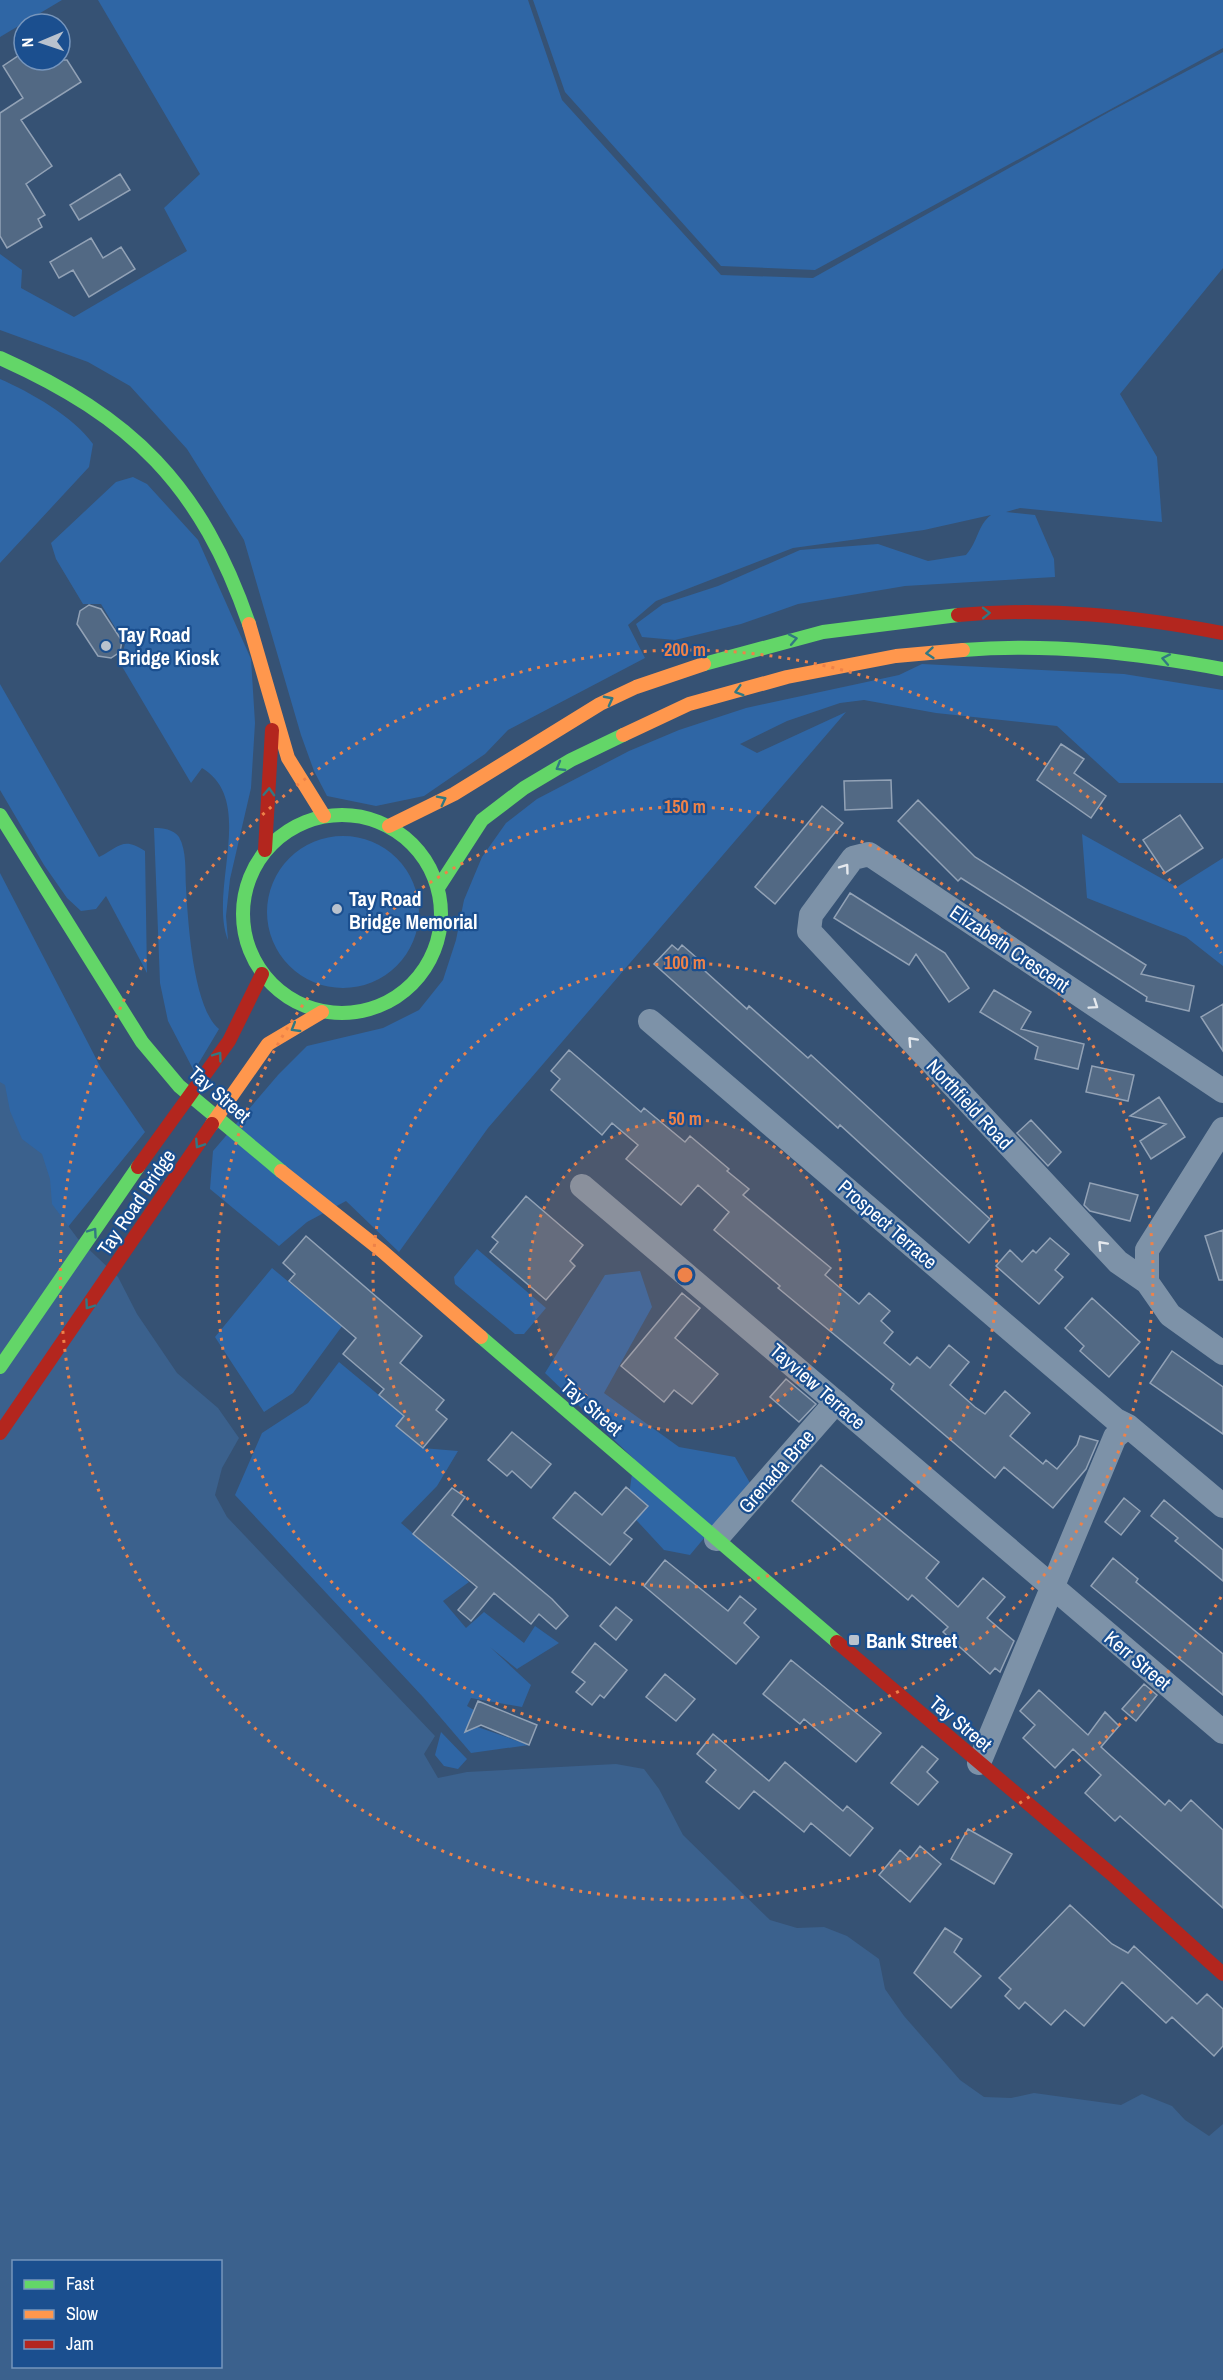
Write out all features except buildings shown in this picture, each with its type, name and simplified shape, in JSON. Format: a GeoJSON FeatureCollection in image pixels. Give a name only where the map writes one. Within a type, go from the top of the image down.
{"type":"FeatureCollection","features":[{"type":"Feature","properties":{"kind":"main road"},"geometry":{"type":"LineString","coordinates":[[0,358],[42,375],[133,435],[172,475],[200,514],[223,557],[245,611],[273,714],[289,760],[324,816]]}},
{"type":"Feature","properties":{"kind":"main road"},"geometry":{"type":"LineString","coordinates":[[389,826],[455,793],[552,730],[623,693],[726,656],[782,641],[877,622],[978,613],[1076,612],[1155,621],[1223,633]]}},
{"type":"Feature","properties":{"kind":"main road"},"geometry":{"type":"LineString","coordinates":[[438,888],[482,820],[524,788],[572,760],[689,704],[766,683],[896,656],[1012,646],[1135,653],[1223,669]]}},
{"type":"Feature","properties":{"kind":"main road"},"geometry":{"type":"LineString","coordinates":[[265,850],[298,824],[324,816],[369,818],[389,826],[409,841],[428,864],[438,888],[441,926],[430,960],[412,984],[381,1006],[354,1013],[322,1012],[299,1004],[278,990],[262,974],[249,951],[242,912],[247,885],[265,850],[273,714]]}},
{"type":"Feature","properties":{"kind":"main road","name":"Tay Street"},"geometry":{"type":"LineString","coordinates":[[0,815],[142,1042],[179,1086],[382,1251],[979,1764],[1116,1878],[1223,1974]]}},
{"type":"Feature","properties":{"kind":"main road","name":"Tay Road Bridge"},"geometry":{"type":"LineString","coordinates":[[0,1367],[152,1146],[229,1041],[262,974]]}},
{"type":"Feature","properties":{"kind":"main road","name":"Tay Road Bridge"},"geometry":{"type":"LineString","coordinates":[[0,1433],[253,1062],[268,1044],[322,1012]]}},
{"type":"Feature","properties":{"kind":"street","name":"Elizabeth Crescent"},"geometry":{"type":"LineString","coordinates":[[811,915],[852,858],[869,854],[1223,1091]]}},
{"type":"Feature","properties":{"kind":"street","name":"Northfield Road"},"geometry":{"type":"LineString","coordinates":[[811,915],[810,932],[1118,1262],[1147,1282]]}},
{"type":"Feature","properties":{"kind":"street","name":"Prospect Terrace"},"geometry":{"type":"LineString","coordinates":[[650,1021],[1116,1420],[1128,1426],[1223,1506]]}},
{"type":"Feature","properties":{"kind":"street"},"geometry":{"type":"LineString","coordinates":[[1223,1129],[1147,1250],[1147,1282],[1170,1315],[1223,1353]]}},
{"type":"Feature","properties":{"kind":"street","name":"Tayview Terrace"},"geometry":{"type":"LineString","coordinates":[[582,1186],[1053,1588]]}},
{"type":"Feature","properties":{"kind":"street","name":"Grenada Brae"},"geometry":{"type":"LineString","coordinates":[[716,1539],[836,1402]]}},
{"type":"Feature","properties":{"kind":"street"},"geometry":{"type":"LineString","coordinates":[[979,1764],[1115,1437],[1128,1426]]}},
{"type":"Feature","properties":{"kind":"street","name":"Kerr Street"},"geometry":{"type":"LineString","coordinates":[[1053,1588],[1223,1732]]}},
{"type":"Feature","properties":{"kind":"shaded area"},"geometry":{"type":"Polygon","coordinates":[[[0,0],[62,0],[42,12],[12,12],[12,30],[0,37],[0,0]]]}},
{"type":"Feature","properties":{"kind":"shaded area"},"geometry":{"type":"Polygon","coordinates":[[[98,0],[528,0],[562,100],[721,275],[813,278],[1109,112],[1223,52],[1223,268],[1120,394],[1157,457],[1162,522],[1020,508],[1006,512],[1035,515],[1054,559],[1055,577],[905,586],[798,604],[741,624],[675,640],[642,637],[636,624],[663,604],[718,586],[800,550],[878,544],[928,561],[966,555],[986,519],[991,515],[924,530],[793,548],[656,601],[628,625],[645,658],[508,730],[485,754],[424,796],[376,806],[327,796],[314,771],[301,735],[244,540],[187,449],[130,386],[88,362],[0,330],[0,254],[22,270],[21,288],[74,317],[187,251],[164,208],[200,174],[98,0]]]}},
{"type":"Feature","properties":{"kind":"shaded area"},"geometry":{"type":"Polygon","coordinates":[[[533,0],[1223,0],[1223,48],[815,270],[721,266],[565,92],[533,0]]]}},
{"type":"Feature","properties":{"kind":"shaded area"},"geometry":{"type":"Polygon","coordinates":[[[0,379],[51,406],[75,424],[93,444],[89,467],[0,563],[0,379]]]}},
{"type":"Feature","properties":{"kind":"shaded area"},"geometry":{"type":"Polygon","coordinates":[[[133,477],[147,484],[198,540],[251,659],[255,723],[251,788],[230,879],[226,916],[228,940],[223,919],[223,896],[229,823],[226,802],[218,783],[202,768],[191,783],[120,663],[125,644],[101,604],[83,604],[56,559],[51,543],[116,482],[133,477]]]}},
{"type":"Feature","properties":{"kind":"shaded area"},"geometry":{"type":"Polygon","coordinates":[[[922,664],[1124,674],[1223,690],[1223,783],[1119,783],[1057,726],[936,713],[864,700],[840,703],[787,721],[740,744],[757,753],[846,712],[488,1128],[399,1252],[346,1201],[307,1222],[279,1246],[210,1189],[213,1151],[278,1075],[307,1046],[383,1028],[419,1010],[443,980],[456,940],[464,900],[482,857],[506,823],[537,799],[629,751],[679,730],[746,708],[899,675],[922,664]]]}},
{"type":"Feature","properties":{"kind":"shaded area"},"geometry":{"type":"Polygon","coordinates":[[[0,684],[99,857],[126,844],[145,851],[147,973],[106,896],[96,909],[81,911],[67,898],[44,865],[0,790],[0,684]]]}},
{"type":"Feature","properties":{"kind":"shaded area"},"geometry":{"type":"Polygon","coordinates":[[[154,828],[174,832],[182,843],[190,942],[198,984],[210,1018],[219,1029],[194,1071],[168,1021],[160,983],[154,828]]]}},
{"type":"Feature","properties":{"kind":"shaded area"},"geometry":{"type":"Polygon","coordinates":[[[1082,834],[1177,887],[1223,858],[1223,966],[1186,937],[1087,898],[1082,834]]]}},
{"type":"Feature","properties":{"kind":"shaded area"},"geometry":{"type":"Polygon","coordinates":[[[343,836],[358,837],[372,842],[397,858],[413,883],[418,897],[418,927],[413,941],[397,966],[372,982],[358,987],[343,988],[328,987],[314,982],[289,966],[273,941],[268,927],[267,912],[268,897],[273,883],[289,858],[314,842],[328,837],[343,836]]]}},
{"type":"Feature","properties":{"kind":"shaded area"},"geometry":{"type":"Polygon","coordinates":[[[0,873],[101,1068],[145,1132],[46,1254],[0,1121],[0,873]]]}},
{"type":"Feature","properties":{"kind":"shaded area"},"geometry":{"type":"Polygon","coordinates":[[[0,1082],[5,1085],[10,1111],[22,1139],[42,1154],[50,1179],[52,1204],[78,1239],[118,1277],[137,1314],[177,1373],[218,1408],[239,1438],[222,1468],[215,1495],[227,1517],[435,1736],[424,1754],[438,1778],[467,1772],[616,1764],[644,1769],[659,1789],[683,1835],[770,1920],[797,1928],[824,1927],[847,1936],[879,1959],[885,1989],[904,2016],[960,2080],[984,2097],[1011,2098],[1034,2093],[1121,2105],[1142,2094],[1172,2106],[1185,2120],[1209,2136],[1223,2124],[1223,2380],[0,2380],[0,1082]]]}},
{"type":"Feature","properties":{"kind":"shaded area"},"geometry":{"type":"Polygon","coordinates":[[[477,1249],[546,1308],[524,1334],[515,1334],[455,1284],[454,1277],[477,1249]]]}},
{"type":"Feature","properties":{"kind":"shaded area"},"geometry":{"type":"Polygon","coordinates":[[[272,1268],[333,1319],[348,1318],[293,1393],[264,1412],[215,1337],[272,1268]]]}},
{"type":"Feature","properties":{"kind":"shaded area"},"geometry":{"type":"Polygon","coordinates":[[[640,1271],[652,1307],[604,1393],[679,1447],[735,1457],[750,1483],[690,1555],[664,1550],[627,1510],[634,1459],[545,1373],[605,1275],[640,1271]]]}},
{"type":"Feature","properties":{"kind":"shaded area"},"geometry":{"type":"Polygon","coordinates":[[[339,1362],[404,1416],[422,1448],[458,1451],[437,1486],[401,1523],[469,1582],[443,1601],[466,1628],[484,1612],[524,1643],[535,1626],[559,1643],[517,1669],[490,1647],[531,1685],[522,1707],[471,1698],[467,1706],[474,1710],[469,1724],[529,1745],[471,1753],[423,1697],[235,1495],[262,1433],[308,1403],[339,1362]]]}},
{"type":"Feature","properties":{"kind":"shaded area"},"geometry":{"type":"Polygon","coordinates":[[[441,1732],[467,1759],[458,1769],[444,1766],[435,1755],[441,1732]]]}},
{"type":"Feature","properties":{"kind":"traffic: fast"},"geometry":{"type":"LineString","coordinates":[[0,358],[47,381],[88,405],[124,431],[156,461],[184,494],[208,532],[230,575],[249,624]]}},
{"type":"Feature","properties":{"kind":"traffic: fast"},"geometry":{"type":"LineString","coordinates":[[704,664],[823,632],[958,615]]}},
{"type":"Feature","properties":{"kind":"traffic: fast"},"geometry":{"type":"LineString","coordinates":[[963,650],[1029,648],[1094,651],[1158,658],[1223,669]]}},
{"type":"Feature","properties":{"kind":"traffic: fast"},"geometry":{"type":"LineString","coordinates":[[438,888],[482,820],[524,788],[571,760],[623,735]]}},
{"type":"Feature","properties":{"kind":"traffic: fast"},"geometry":{"type":"LineString","coordinates":[[0,815],[142,1042],[179,1086],[281,1171]]}},
{"type":"Feature","properties":{"kind":"traffic: fast"},"geometry":{"type":"LineString","coordinates":[[342,815],[361,817],[380,823],[397,832],[412,844],[424,859],[433,876],[439,895],[441,914],[439,933],[433,952],[424,969],[412,984],[397,996],[380,1005],[361,1011],[342,1013],[323,1011],[304,1005],[287,996],[272,984],[260,969],[251,952],[245,933],[243,914],[245,895],[251,876],[260,859],[272,844],[287,832],[304,823],[323,817],[342,815]]}},
{"type":"Feature","properties":{"kind":"traffic: fast"},"geometry":{"type":"LineString","coordinates":[[0,1367],[138,1167]]}},
{"type":"Feature","properties":{"kind":"traffic: fast"},"geometry":{"type":"LineString","coordinates":[[481,1337],[837,1642]]}},
{"type":"Feature","properties":{"kind":"traffic: slow"},"geometry":{"type":"LineString","coordinates":[[249,624],[288,758],[324,816]]}},
{"type":"Feature","properties":{"kind":"traffic: slow"},"geometry":{"type":"LineString","coordinates":[[623,735],[689,704],[787,677],[896,656],[963,650]]}},
{"type":"Feature","properties":{"kind":"traffic: slow"},"geometry":{"type":"LineString","coordinates":[[389,826],[454,794],[600,704],[636,687],[704,664]]}},
{"type":"Feature","properties":{"kind":"traffic: slow"},"geometry":{"type":"LineString","coordinates":[[212,1124],[268,1044],[322,1012]]}},
{"type":"Feature","properties":{"kind":"traffic: slow"},"geometry":{"type":"LineString","coordinates":[[281,1171],[382,1251],[481,1337]]}},
{"type":"Feature","properties":{"kind":"traffic: jam"},"geometry":{"type":"LineString","coordinates":[[958,615],[1026,612],[1091,615],[1157,622],[1223,633]]}},
{"type":"Feature","properties":{"kind":"traffic: jam"},"geometry":{"type":"LineString","coordinates":[[265,850],[272,730]]}},
{"type":"Feature","properties":{"kind":"traffic: jam"},"geometry":{"type":"LineString","coordinates":[[138,1167],[229,1041],[262,974]]}},
{"type":"Feature","properties":{"kind":"traffic: jam"},"geometry":{"type":"LineString","coordinates":[[0,1433],[212,1124]]}},
{"type":"Feature","properties":{"kind":"traffic: jam"},"geometry":{"type":"LineString","coordinates":[[837,1642],[1116,1878],[1223,1974]]}},
{"type":"Feature","properties":{"kind":"place","name":"Tay Road Bridge Kiosk"},"geometry":{"type":"Point","coordinates":[106,646]}},
{"type":"Feature","properties":{"kind":"place","name":"Tay Road Bridge Memorial"},"geometry":{"type":"Point","coordinates":[337,909]}},
{"type":"Feature","properties":{"kind":"place","name":"Bank Street"},"geometry":{"type":"Point","coordinates":[854,1640]}}]}
